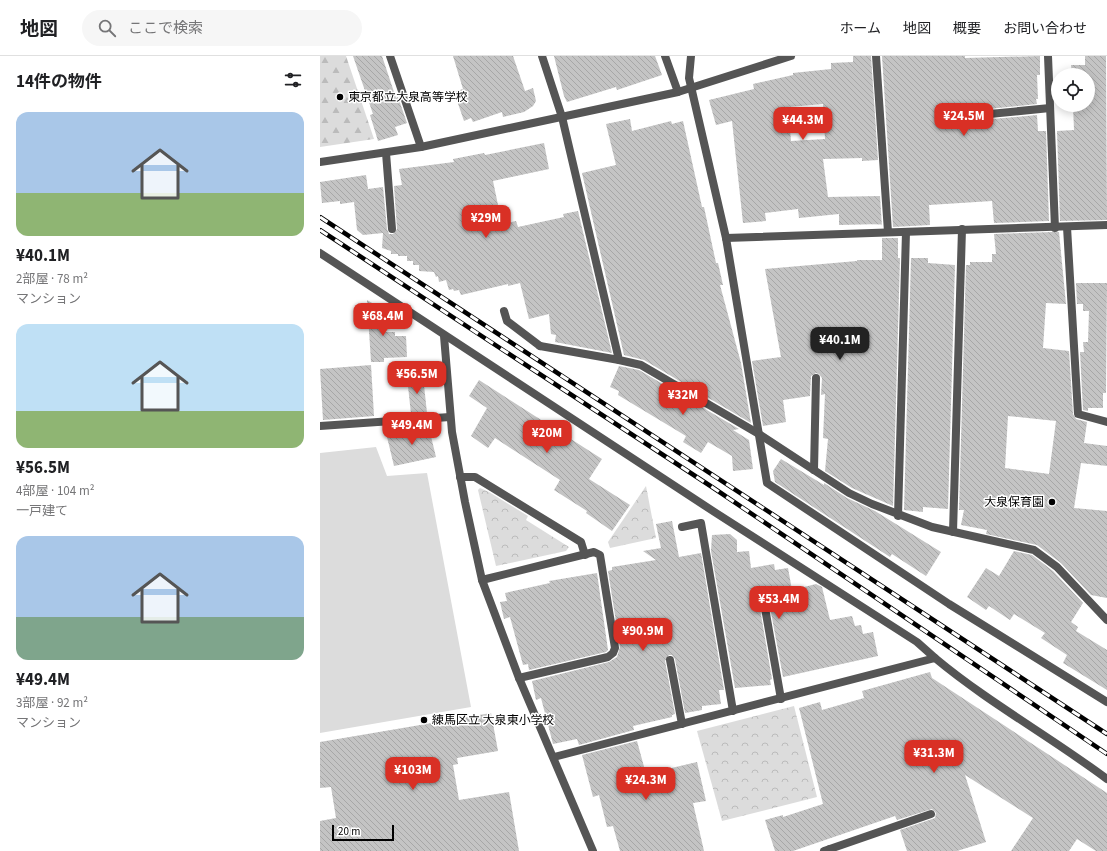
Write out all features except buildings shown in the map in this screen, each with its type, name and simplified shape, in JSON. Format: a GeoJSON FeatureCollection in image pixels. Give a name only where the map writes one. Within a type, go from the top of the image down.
{"type":"FeatureCollection","features":[{"type":"Feature","properties":{"kind":"street"},"geometry":{"type":"LineString","coordinates":[[390,56],[421,147]]}},
{"type":"Feature","properties":{"kind":"street"},"geometry":{"type":"LineString","coordinates":[[542,56],[562,117],[619,360]]}},
{"type":"Feature","properties":{"kind":"street"},"geometry":{"type":"LineString","coordinates":[[665,56],[678,92]]}},
{"type":"Feature","properties":{"kind":"street"},"geometry":{"type":"LineString","coordinates":[[691,56],[689,78],[726,238],[764,477],[771,486],[949,604],[1107,702]]}},
{"type":"Feature","properties":{"kind":"street"},"geometry":{"type":"LineString","coordinates":[[320,162],[421,147],[678,92],[791,56]]}},
{"type":"Feature","properties":{"kind":"street"},"geometry":{"type":"LineString","coordinates":[[876,56],[888,232]]}},
{"type":"Feature","properties":{"kind":"street"},"geometry":{"type":"LineString","coordinates":[[1048,56],[1055,228]]}},
{"type":"Feature","properties":{"kind":"street"},"geometry":{"type":"LineString","coordinates":[[969,116],[1050,108]]}},
{"type":"Feature","properties":{"kind":"street"},"geometry":{"type":"LineString","coordinates":[[386,153],[392,229]]}},
{"type":"Feature","properties":{"kind":"street"},"geometry":{"type":"LineString","coordinates":[[726,238],[1055,228],[1107,225]]}},
{"type":"Feature","properties":{"kind":"street"},"geometry":{"type":"LineString","coordinates":[[1067,227],[1078,414],[1107,422]]}},
{"type":"Feature","properties":{"kind":"street"},"geometry":{"type":"LineString","coordinates":[[954,532],[962,230]]}},
{"type":"Feature","properties":{"kind":"street"},"geometry":{"type":"LineString","coordinates":[[898,516],[906,232]]}},
{"type":"Feature","properties":{"kind":"street"},"geometry":{"type":"LineString","coordinates":[[320,254],[917,642],[960,679],[1068,750],[1107,779]]}},
{"type":"Feature","properties":{"kind":"street"},"geometry":{"type":"LineString","coordinates":[[504,311],[507,321],[540,346],[619,360],[641,366],[758,434],[849,493],[898,516],[954,532],[1034,550],[1057,567],[1107,620]]}},
{"type":"Feature","properties":{"kind":"street"},"geometry":{"type":"LineString","coordinates":[[444,336],[450,417],[460,478],[482,580],[519,678],[554,757],[592,851]]}},
{"type":"Feature","properties":{"kind":"street"},"geometry":{"type":"LineString","coordinates":[[814,470],[816,378]]}},
{"type":"Feature","properties":{"kind":"street"},"geometry":{"type":"LineString","coordinates":[[320,426],[450,417]]}},
{"type":"Feature","properties":{"kind":"street"},"geometry":{"type":"LineString","coordinates":[[460,478],[475,477],[581,542],[586,555]]}},
{"type":"Feature","properties":{"kind":"street"},"geometry":{"type":"LineString","coordinates":[[682,527],[701,523],[733,711]]}},
{"type":"Feature","properties":{"kind":"street"},"geometry":{"type":"LineString","coordinates":[[482,580],[594,552],[600,555],[615,648],[613,653],[608,657],[519,678]]}},
{"type":"Feature","properties":{"kind":"street"},"geometry":{"type":"LineString","coordinates":[[765,608],[781,699]]}},
{"type":"Feature","properties":{"kind":"street"},"geometry":{"type":"LineString","coordinates":[[554,757],[935,658]]}},
{"type":"Feature","properties":{"kind":"street"},"geometry":{"type":"LineString","coordinates":[[670,660],[682,724]]}},
{"type":"Feature","properties":{"kind":"street"},"geometry":{"type":"LineString","coordinates":[[828,850],[931,814]]}},
{"type":"Feature","properties":{"kind":"green space","name":"東京都立大泉高等学校"},"geometry":{"type":"Polygon","coordinates":[[[320,56],[346,56],[374,139],[320,147],[320,56]]]}},
{"type":"Feature","properties":{"kind":"green space"},"geometry":{"type":"Polygon","coordinates":[[[376,447],[387,476],[427,473],[471,707],[320,733],[320,453],[376,447]]]}},
{"type":"Feature","properties":{"kind":"green space"},"geometry":{"type":"Polygon","coordinates":[[[646,486],[656,538],[610,548],[608,542],[646,486]]]}},
{"type":"Feature","properties":{"kind":"green space"},"geometry":{"type":"Polygon","coordinates":[[[480,488],[528,516],[526,520],[569,547],[566,551],[496,566],[478,490],[480,488]]]}},
{"type":"Feature","properties":{"kind":"green space"},"geometry":{"type":"Polygon","coordinates":[[[794,706],[817,797],[722,821],[697,731],[794,706]]]}},
{"type":"Feature","properties":{"kind":"railway"},"geometry":{"type":"LineString","coordinates":[[320,217],[1107,734]]}},
{"type":"Feature","properties":{"kind":"railway"},"geometry":{"type":"LineString","coordinates":[[320,230],[712,487],[1107,754]]}},
{"type":"Feature","properties":{"kind":"place","name":"東京都立大泉高等学校"},"geometry":{"type":"Point","coordinates":[340,97]}},
{"type":"Feature","properties":{"kind":"place","name":"大泉保育園"},"geometry":{"type":"Point","coordinates":[1052,502]}},
{"type":"Feature","properties":{"kind":"place","name":"練馬区立 大泉東小学校"},"geometry":{"type":"Point","coordinates":[424,720]}}]}
